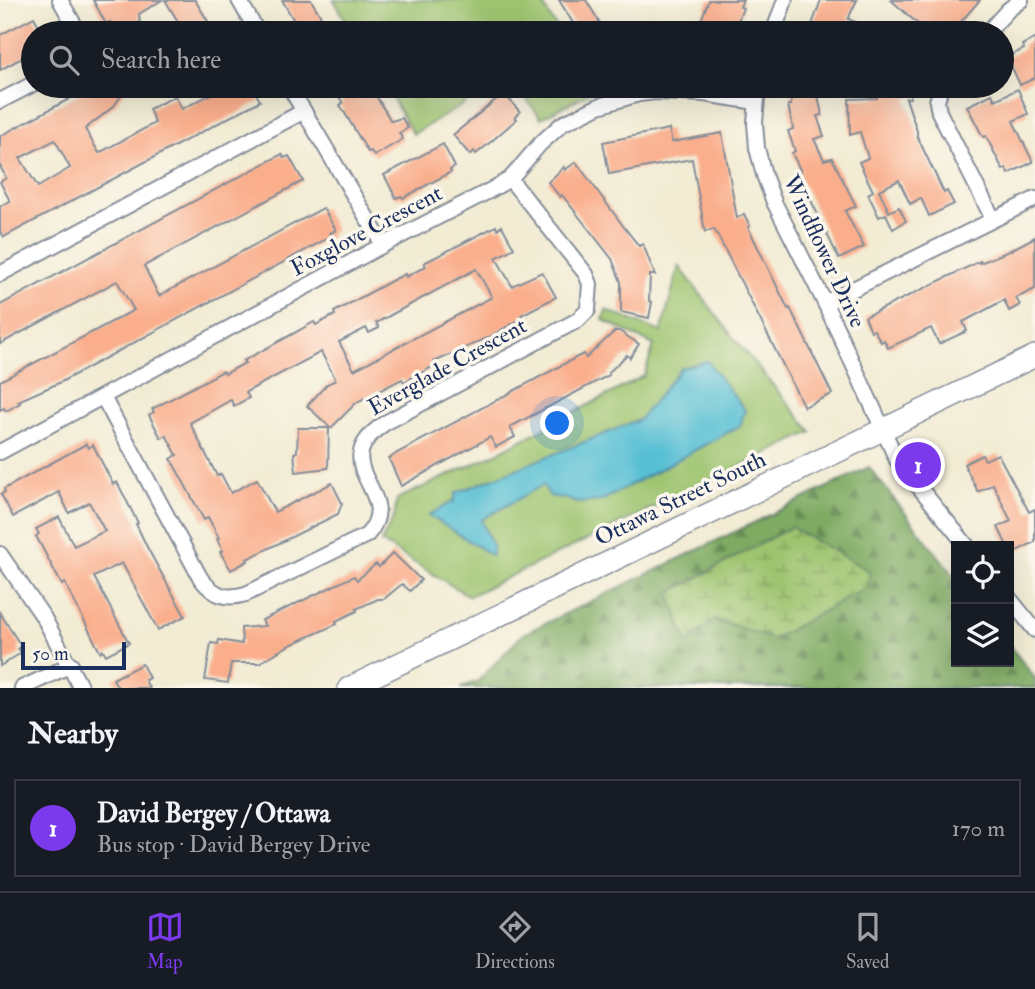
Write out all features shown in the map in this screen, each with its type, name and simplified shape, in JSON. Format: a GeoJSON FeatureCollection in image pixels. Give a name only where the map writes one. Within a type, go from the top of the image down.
{"type":"FeatureCollection","features":[{"type":"Feature","properties":{"kind":"main road","name":"Ottawa Street South"},"geometry":{"type":"LineString","coordinates":[[349,688],[1035,356]]}},
{"type":"Feature","properties":{"kind":"street"},"geometry":{"type":"LineString","coordinates":[[60,0],[72,21]]}},
{"type":"Feature","properties":{"kind":"street"},"geometry":{"type":"LineString","coordinates":[[239,0],[251,21]]}},
{"type":"Feature","properties":{"kind":"street"},"geometry":{"type":"LineString","coordinates":[[777,21],[785,0]]}},
{"type":"Feature","properties":{"kind":"street"},"geometry":{"type":"LineString","coordinates":[[998,21],[1021,0]]}},
{"type":"Feature","properties":{"kind":"street"},"geometry":{"type":"LineString","coordinates":[[0,102],[21,90]]}},
{"type":"Feature","properties":{"kind":"street"},"geometry":{"type":"LineString","coordinates":[[296,98],[383,245]]}},
{"type":"Feature","properties":{"kind":"street","name":"Foxglove Crescent"},"geometry":{"type":"LineString","coordinates":[[0,452],[510,178],[562,124],[599,106],[625,98]]}},
{"type":"Feature","properties":{"kind":"street","name":"Foxglove Crescent"},"geometry":{"type":"LineString","coordinates":[[728,98],[756,102]]}},
{"type":"Feature","properties":{"kind":"street","name":"Windflower Drive"},"geometry":{"type":"LineString","coordinates":[[756,98],[757,148],[774,202],[825,303],[897,460],[963,541]]}},
{"type":"Feature","properties":{"kind":"street"},"geometry":{"type":"LineString","coordinates":[[938,98],[939,112],[993,219]]}},
{"type":"Feature","properties":{"kind":"street"},"geometry":{"type":"LineString","coordinates":[[0,274],[304,111]]}},
{"type":"Feature","properties":{"kind":"street","name":"Everglade Crescent"},"geometry":{"type":"LineString","coordinates":[[103,397],[201,579],[211,591],[222,597],[246,594],[367,535],[374,528],[379,510],[360,460],[366,438],[385,423],[578,320],[588,310],[590,284],[586,274],[510,178]]}},
{"type":"Feature","properties":{"kind":"street"},"geometry":{"type":"LineString","coordinates":[[825,303],[1035,199]]}},
{"type":"Feature","properties":{"kind":"street"},"geometry":{"type":"LineString","coordinates":[[0,554],[44,618],[81,688]]}},
{"type":"Feature","properties":{"kind":"street"},"geometry":{"type":"LineString","coordinates":[[1014,604],[1035,631]]}},
{"type":"Feature","properties":{"kind":"street"},"geometry":{"type":"LineString","coordinates":[[22,688],[71,665]]}},
{"type":"Feature","properties":{"kind":"green space"},"geometry":{"type":"Polygon","coordinates":[[[334,0],[540,0],[553,21],[346,21],[334,0]]]}},
{"type":"Feature","properties":{"kind":"green space"},"geometry":{"type":"Polygon","coordinates":[[[392,98],[471,98],[461,106],[413,134],[392,98]]]}},
{"type":"Feature","properties":{"kind":"green space"},"geometry":{"type":"Polygon","coordinates":[[[525,98],[580,98],[541,118],[525,98]]]}},
{"type":"Feature","properties":{"kind":"green space"},"geometry":{"type":"Polygon","coordinates":[[[679,266],[736,341],[812,432],[469,596],[381,542],[394,517],[397,499],[493,455],[644,376],[654,345],[603,320],[606,310],[661,332],[679,266]]]}},
{"type":"Feature","properties":{"kind":"green space"},"geometry":{"type":"Polygon","coordinates":[[[869,467],[951,572],[951,667],[1014,667],[1014,651],[1035,678],[1035,688],[461,688],[478,681],[523,634],[869,467]]]}},
{"type":"Feature","properties":{"kind":"green space"},"geometry":{"type":"Polygon","coordinates":[[[791,527],[869,571],[869,586],[773,639],[715,619],[687,643],[669,593],[791,527]]]}},
{"type":"Feature","properties":{"kind":"water"},"geometry":{"type":"Polygon","coordinates":[[[707,361],[745,410],[740,426],[601,501],[576,503],[550,496],[543,485],[481,520],[492,545],[492,556],[429,515],[454,501],[456,493],[639,420],[681,368],[707,361]]]}},
{"type":"Feature","properties":{"kind":"building"},"geometry":{"type":"Polygon","coordinates":[[[93,0],[162,0],[139,14],[140,21],[104,21],[93,0]]]}},
{"type":"Feature","properties":{"kind":"building"},"geometry":{"type":"Polygon","coordinates":[[[165,0],[195,0],[208,21],[178,21],[165,0]]]}},
{"type":"Feature","properties":{"kind":"building"},"geometry":{"type":"Polygon","coordinates":[[[282,0],[311,0],[324,21],[294,21],[282,0]]]}},
{"type":"Feature","properties":{"kind":"building"},"geometry":{"type":"Polygon","coordinates":[[[559,0],[586,0],[599,21],[572,21],[559,0]]]}},
{"type":"Feature","properties":{"kind":"building"},"geometry":{"type":"Polygon","coordinates":[[[709,0],[743,0],[738,21],[701,21],[709,0]]]}},
{"type":"Feature","properties":{"kind":"building"},"geometry":{"type":"Polygon","coordinates":[[[821,0],[857,0],[848,19],[853,21],[813,21],[821,0]]]}},
{"type":"Feature","properties":{"kind":"building"},"geometry":{"type":"Polygon","coordinates":[[[891,0],[980,0],[962,21],[915,21],[891,0]]]}},
{"type":"Feature","properties":{"kind":"building"},"geometry":{"type":"Polygon","coordinates":[[[21,24],[21,59],[0,70],[0,35],[21,24]]]}},
{"type":"Feature","properties":{"kind":"building"},"geometry":{"type":"Polygon","coordinates":[[[1035,38],[1035,78],[1020,85],[1014,72],[1014,54],[1024,49],[1022,45],[1035,38]]]}},
{"type":"Feature","properties":{"kind":"building"},"geometry":{"type":"Polygon","coordinates":[[[1018,89],[1028,114],[1013,121],[1033,162],[1008,174],[1006,168],[1003,170],[986,136],[983,137],[967,106],[984,98],[1014,98],[1014,91],[1018,89]]]}},
{"type":"Feature","properties":{"kind":"building"},"geometry":{"type":"Polygon","coordinates":[[[71,98],[120,98],[114,106],[85,129],[99,153],[155,123],[149,109],[171,98],[176,98],[182,109],[204,98],[258,98],[260,101],[4,237],[0,231],[0,206],[10,201],[0,182],[6,178],[0,166],[0,136],[71,98]],[[55,140],[20,158],[38,187],[70,168],[55,140]]]}},
{"type":"Feature","properties":{"kind":"building"},"geometry":{"type":"Polygon","coordinates":[[[340,98],[377,98],[391,121],[402,118],[408,128],[399,133],[403,139],[374,156],[371,151],[368,152],[340,105],[343,103],[340,98]]]}},
{"type":"Feature","properties":{"kind":"building"},"geometry":{"type":"Polygon","coordinates":[[[498,98],[508,98],[520,112],[515,117],[517,119],[476,154],[474,151],[470,155],[453,135],[498,98]]]}},
{"type":"Feature","properties":{"kind":"building"},"geometry":{"type":"Polygon","coordinates":[[[791,98],[818,98],[822,115],[817,116],[824,136],[814,139],[824,160],[832,158],[856,206],[845,211],[864,247],[839,259],[798,173],[801,172],[792,153],[795,151],[788,131],[793,129],[788,105],[791,105],[791,98]]]}},
{"type":"Feature","properties":{"kind":"building"},"geometry":{"type":"Polygon","coordinates":[[[906,98],[917,136],[944,193],[947,191],[954,204],[929,216],[921,198],[910,204],[899,180],[879,190],[889,212],[899,207],[906,221],[893,229],[886,214],[879,217],[868,194],[873,191],[859,162],[868,158],[860,132],[850,135],[849,99],[906,98]]]}},
{"type":"Feature","properties":{"kind":"building"},"geometry":{"type":"Polygon","coordinates":[[[669,129],[672,142],[722,133],[737,218],[744,214],[788,309],[790,308],[832,394],[804,407],[714,229],[705,232],[692,159],[609,174],[603,142],[669,129]]]}},
{"type":"Feature","properties":{"kind":"building"},"geometry":{"type":"Polygon","coordinates":[[[443,144],[455,167],[451,172],[403,198],[396,198],[384,175],[443,144]]]}},
{"type":"Feature","properties":{"kind":"building"},"geometry":{"type":"Polygon","coordinates":[[[282,154],[284,158],[289,156],[303,181],[144,266],[159,296],[323,208],[336,230],[330,233],[332,236],[61,382],[18,401],[20,403],[6,411],[4,408],[0,410],[0,381],[134,310],[117,281],[0,344],[0,305],[282,154]]]}},
{"type":"Feature","properties":{"kind":"building"},"geometry":{"type":"Polygon","coordinates":[[[576,162],[639,246],[643,244],[655,275],[650,275],[649,301],[652,302],[649,318],[621,312],[621,282],[612,259],[562,195],[560,197],[548,182],[564,167],[565,170],[576,162]]]}},
{"type":"Feature","properties":{"kind":"building"},"geometry":{"type":"Polygon","coordinates":[[[496,226],[497,229],[502,226],[514,248],[496,258],[512,286],[542,272],[556,297],[521,315],[522,318],[487,338],[434,362],[436,365],[404,382],[402,379],[357,402],[331,428],[307,406],[327,384],[336,380],[321,352],[246,392],[249,398],[234,406],[231,400],[190,423],[217,476],[221,474],[231,493],[257,479],[275,512],[332,483],[342,503],[338,514],[247,559],[248,561],[231,570],[220,552],[223,551],[217,539],[219,538],[208,517],[204,520],[171,459],[177,455],[166,435],[161,438],[149,415],[154,412],[152,409],[223,371],[225,374],[245,363],[243,361],[314,322],[316,325],[335,315],[334,312],[393,280],[405,274],[406,277],[426,266],[424,263],[496,226]],[[476,269],[376,323],[379,328],[369,333],[366,328],[339,342],[354,370],[492,297],[476,269]]]}},
{"type":"Feature","properties":{"kind":"building"},"geometry":{"type":"Polygon","coordinates":[[[1035,237],[1035,289],[1016,298],[1020,305],[1009,311],[1004,300],[963,322],[967,331],[939,344],[931,328],[888,348],[874,330],[871,331],[865,317],[1035,237]]]}},
{"type":"Feature","properties":{"kind":"building"},"geometry":{"type":"Polygon","coordinates":[[[615,331],[639,344],[630,358],[627,355],[609,375],[510,427],[515,437],[496,447],[490,437],[401,486],[389,459],[397,453],[579,356],[584,354],[586,358],[615,331]]]}},
{"type":"Feature","properties":{"kind":"building"},"geometry":{"type":"Polygon","coordinates":[[[298,428],[329,428],[328,468],[296,472],[294,453],[297,452],[298,428]]]}},
{"type":"Feature","properties":{"kind":"building"},"geometry":{"type":"Polygon","coordinates":[[[86,444],[88,448],[93,445],[113,484],[117,482],[148,549],[185,616],[158,630],[122,563],[94,577],[129,643],[106,655],[103,650],[100,652],[65,583],[62,585],[36,536],[39,534],[36,529],[59,517],[74,546],[105,531],[89,502],[69,513],[59,492],[13,517],[1,494],[5,492],[4,489],[86,444]]]}},
{"type":"Feature","properties":{"kind":"building"},"geometry":{"type":"Polygon","coordinates":[[[998,454],[1029,512],[1035,509],[1035,542],[1014,552],[1014,541],[1005,541],[998,527],[1011,521],[993,484],[978,492],[964,464],[982,455],[985,460],[998,454]]]}},
{"type":"Feature","properties":{"kind":"building"},"geometry":{"type":"Polygon","coordinates":[[[393,553],[421,580],[410,591],[402,584],[384,599],[356,609],[357,611],[336,621],[337,624],[288,646],[259,663],[231,663],[228,683],[205,680],[211,643],[218,644],[219,640],[242,644],[241,628],[265,626],[262,620],[354,576],[357,580],[376,564],[379,567],[393,553]]]}},
{"type":"Feature","properties":{"kind":"building"},"geometry":{"type":"Polygon","coordinates":[[[0,613],[21,646],[18,648],[21,653],[0,666],[0,613]]]}},
{"type":"Feature","properties":{"kind":"building"},"geometry":{"type":"Polygon","coordinates":[[[142,664],[149,678],[145,680],[149,688],[118,688],[113,679],[142,664]]]}},
{"type":"Feature","properties":{"kind":"place","name":"David Bergey / Ottawa"},"geometry":{"type":"Point","coordinates":[918,465]}}]}
